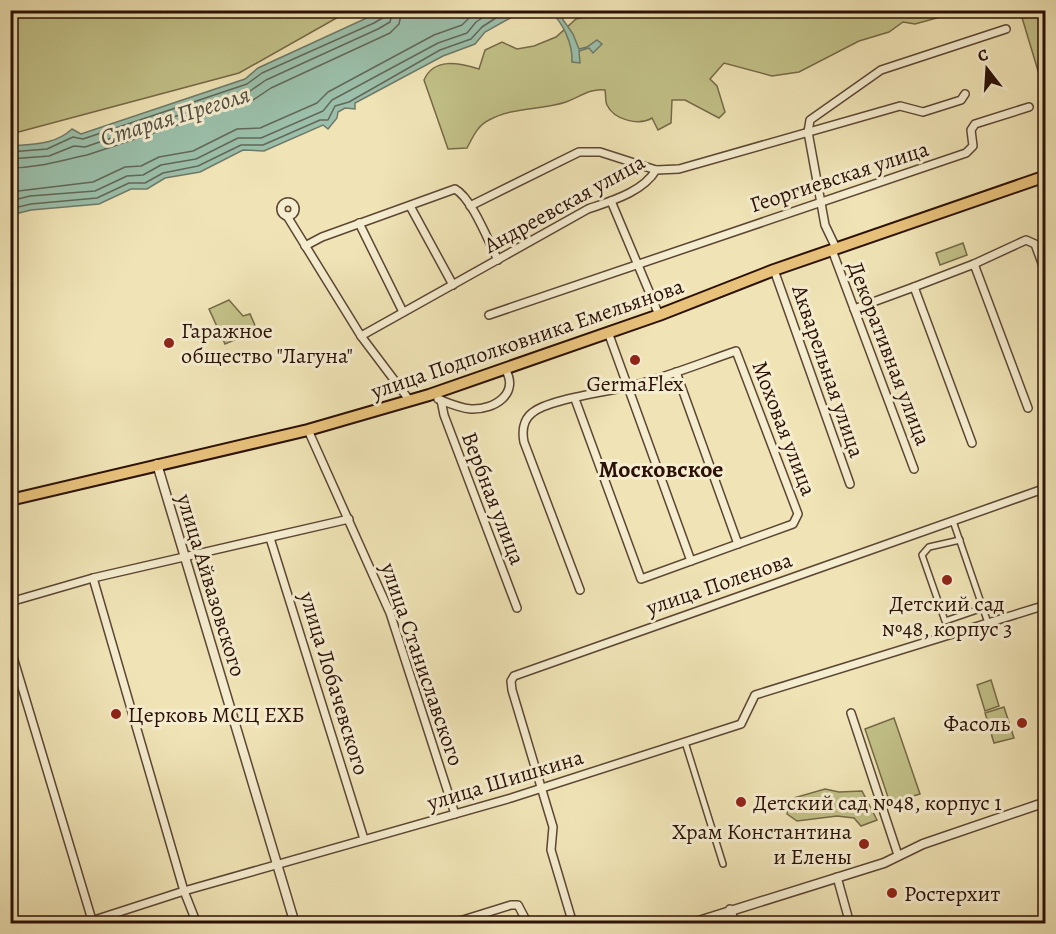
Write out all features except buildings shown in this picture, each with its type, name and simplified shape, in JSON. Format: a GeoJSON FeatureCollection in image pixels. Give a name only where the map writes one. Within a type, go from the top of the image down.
{"type":"FeatureCollection","features":[{"type":"Feature","properties":{"kind":"main road","name":"улица Подполковника Емельянова"},"geometry":{"type":"LineString","coordinates":[[10,500],[308,430],[410,401],[659,315],[774,270],[1046,177]]}},
{"type":"Feature","properties":{"kind":"street"},"geometry":{"type":"LineString","coordinates":[[808,132],[810,120],[881,70],[1006,29]]}},
{"type":"Feature","properties":{"kind":"street","name":"Андреевская улица"},"geometry":{"type":"LineString","coordinates":[[361,336],[588,209],[611,201],[650,181],[656,170],[679,169],[900,106],[923,112],[961,100],[965,94]]}},
{"type":"Feature","properties":{"kind":"street","name":"Георгиевская улица"},"geometry":{"type":"LineString","coordinates":[[489,315],[821,200],[966,153],[974,146],[971,130],[975,124],[1029,106]]}},
{"type":"Feature","properties":{"kind":"street","name":"Декоративная улица"},"geometry":{"type":"LineString","coordinates":[[808,132],[825,225],[914,469]]}},
{"type":"Feature","properties":{"kind":"street"},"geometry":{"type":"LineString","coordinates":[[470,206],[579,152],[600,152],[656,170]]}},
{"type":"Feature","properties":{"kind":"street"},"geometry":{"type":"LineString","coordinates":[[306,246],[359,223],[455,189],[461,192],[470,206],[498,260]]}},
{"type":"Feature","properties":{"kind":"street"},"geometry":{"type":"LineString","coordinates":[[611,201],[659,315]]}},
{"type":"Feature","properties":{"kind":"street"},"geometry":{"type":"LineString","coordinates":[[410,206],[453,285]]}},
{"type":"Feature","properties":{"kind":"street"},"geometry":{"type":"LineString","coordinates":[[287,216],[361,336],[410,401]]}},
{"type":"Feature","properties":{"kind":"street"},"geometry":{"type":"LineString","coordinates":[[359,223],[403,312]]}},
{"type":"Feature","properties":{"kind":"street"},"geometry":{"type":"LineString","coordinates":[[854,309],[974,264],[1026,240],[1035,244],[1046,274]]}},
{"type":"Feature","properties":{"kind":"street"},"geometry":{"type":"LineString","coordinates":[[974,264],[1028,408]]}},
{"type":"Feature","properties":{"kind":"street","name":"Акварельная улица"},"geometry":{"type":"LineString","coordinates":[[774,270],[850,484]]}},
{"type":"Feature","properties":{"kind":"street"},"geometry":{"type":"LineString","coordinates":[[914,287],[972,443]]}},
{"type":"Feature","properties":{"kind":"street"},"geometry":{"type":"LineString","coordinates":[[608,332],[691,561]]}},
{"type":"Feature","properties":{"kind":"street","name":"Моховая улица"},"geometry":{"type":"LineString","coordinates":[[575,399],[641,579],[793,524],[798,514],[736,351],[628,387],[575,399],[532,412],[526,420],[522,433],[579,590]]}},
{"type":"Feature","properties":{"kind":"street"},"geometry":{"type":"LineString","coordinates":[[429,395],[470,409],[481,408],[505,398],[510,391],[511,382],[505,369]]}},
{"type":"Feature","properties":{"kind":"street"},"geometry":{"type":"LineString","coordinates":[[676,372],[738,544]]}},
{"type":"Feature","properties":{"kind":"street","name":"Вербная улица"},"geometry":{"type":"LineString","coordinates":[[441,400],[444,415],[517,608]]}},
{"type":"Feature","properties":{"kind":"street","name":"улица Станиславского"},"geometry":{"type":"LineString","coordinates":[[308,430],[393,622],[455,814]]}},
{"type":"Feature","properties":{"kind":"street","name":"улица Айвазовского"},"geometry":{"type":"LineString","coordinates":[[157,464],[295,924]]}},
{"type":"Feature","properties":{"kind":"street","name":"улица Поленова"},"geometry":{"type":"LineString","coordinates":[[573,924],[551,850],[553,827],[511,685],[518,674],[1046,488]]}},
{"type":"Feature","properties":{"kind":"street"},"geometry":{"type":"LineString","coordinates":[[10,602],[93,578],[349,519]]}},
{"type":"Feature","properties":{"kind":"street"},"geometry":{"type":"LineString","coordinates":[[954,521],[988,623]]}},
{"type":"Feature","properties":{"kind":"street","name":"улица Лобачевского"},"geometry":{"type":"LineString","coordinates":[[270,538],[364,839]]}},
{"type":"Feature","properties":{"kind":"street"},"geometry":{"type":"LineString","coordinates":[[960,540],[929,547],[922,555],[945,621],[983,608]]}},
{"type":"Feature","properties":{"kind":"street"},"geometry":{"type":"LineString","coordinates":[[93,578],[184,891],[196,924]]}},
{"type":"Feature","properties":{"kind":"street","name":"улица Шишкина"},"geometry":{"type":"LineString","coordinates":[[82,924],[184,891],[455,814],[741,724],[755,695],[1046,605]]}},
{"type":"Feature","properties":{"kind":"street"},"geometry":{"type":"LineString","coordinates":[[10,647],[92,920]]}},
{"type":"Feature","properties":{"kind":"street"},"geometry":{"type":"LineString","coordinates":[[851,713],[898,855]]}},
{"type":"Feature","properties":{"kind":"street"},"geometry":{"type":"LineString","coordinates":[[685,742],[723,864]]}},
{"type":"Feature","properties":{"kind":"street"},"geometry":{"type":"LineString","coordinates":[[689,924],[730,909],[884,862],[923,844],[1046,802]]}},
{"type":"Feature","properties":{"kind":"street"},"geometry":{"type":"LineString","coordinates":[[837,877],[850,924]]}},
{"type":"Feature","properties":{"kind":"street"},"geometry":{"type":"LineString","coordinates":[[450,924],[511,905],[518,905],[528,924]]}},
{"type":"Feature","properties":{"kind":"street"},"geometry":{"type":"LineString","coordinates":[[730,909],[736,924]]}},
{"type":"Feature","properties":{"kind":"shaded area"},"geometry":{"type":"Polygon","coordinates":[[[11,10],[349,11],[239,73],[11,134],[11,10]]]}},
{"type":"Feature","properties":{"kind":"shaded area"},"geometry":{"type":"Polygon","coordinates":[[[632,10],[962,11],[915,24],[903,22],[889,32],[859,41],[799,72],[772,76],[724,63],[710,79],[717,86],[725,112],[719,118],[685,100],[672,100],[671,123],[658,130],[652,118],[634,121],[615,114],[607,105],[605,90],[600,90],[557,105],[498,116],[481,125],[467,148],[448,149],[424,80],[434,68],[455,64],[479,69],[485,50],[502,42],[517,49],[534,46],[556,37],[576,19],[609,11],[622,14],[632,10]]]}},
{"type":"Feature","properties":{"kind":"shaded area"},"geometry":{"type":"Polygon","coordinates":[[[1020,11],[1045,11],[1045,94],[1020,11]]]}},
{"type":"Feature","properties":{"kind":"shaded area"},"geometry":{"type":"Polygon","coordinates":[[[963,243],[967,255],[940,265],[936,253],[963,243]]]}},
{"type":"Feature","properties":{"kind":"shaded area"},"geometry":{"type":"Polygon","coordinates":[[[229,300],[243,316],[250,314],[257,330],[225,344],[209,309],[229,300]]]}},
{"type":"Feature","properties":{"kind":"shaded area"},"geometry":{"type":"Polygon","coordinates":[[[991,680],[999,706],[985,711],[977,685],[991,680]]]}},
{"type":"Feature","properties":{"kind":"shaded area"},"geometry":{"type":"Polygon","coordinates":[[[1004,707],[1014,738],[994,743],[985,713],[1004,707]]]}},
{"type":"Feature","properties":{"kind":"shaded area"},"geometry":{"type":"Polygon","coordinates":[[[894,718],[920,794],[890,803],[865,729],[894,718]]]}},
{"type":"Feature","properties":{"kind":"shaded area"},"geometry":{"type":"Polygon","coordinates":[[[825,789],[839,792],[862,791],[877,820],[861,826],[854,818],[837,816],[797,821],[787,814],[790,799],[825,789]]]}},
{"type":"Feature","properties":{"kind":"water","name":"Старая Преголя"},"geometry":{"type":"Polygon","coordinates":[[[384,10],[523,11],[485,32],[475,44],[443,56],[355,103],[355,109],[345,108],[338,112],[337,118],[328,129],[323,125],[264,151],[243,150],[200,172],[165,178],[147,189],[131,189],[99,204],[31,210],[11,215],[11,146],[51,141],[72,129],[81,134],[245,79],[258,68],[384,10]]]}},
{"type":"Feature","properties":{"kind":"water"},"geometry":{"type":"Polygon","coordinates":[[[549,11],[557,11],[573,34],[579,49],[597,40],[602,44],[593,53],[589,48],[579,51],[580,63],[572,62],[571,48],[566,34],[559,21],[549,11]]]}},
{"type":"Feature","properties":{"kind":"place","name":"Гаражное общество \"Лагуна\""},"geometry":{"type":"Point","coordinates":[169,343]}},
{"type":"Feature","properties":{"kind":"place","name":"GermaFlex"},"geometry":{"type":"Point","coordinates":[635,360]}},
{"type":"Feature","properties":{"kind":"place","name":"Детский сад №48, корпус 3"},"geometry":{"type":"Point","coordinates":[947,580]}},
{"type":"Feature","properties":{"kind":"place","name":"Церковь МСЦ ЕХБ"},"geometry":{"type":"Point","coordinates":[116,714]}},
{"type":"Feature","properties":{"kind":"place","name":"Фасоль"},"geometry":{"type":"Point","coordinates":[1022,723]}},
{"type":"Feature","properties":{"kind":"place","name":"Детский сад №48, корпус 1"},"geometry":{"type":"Point","coordinates":[741,802]}},
{"type":"Feature","properties":{"kind":"place","name":"Храм Константина и Елены"},"geometry":{"type":"Point","coordinates":[864,844]}},
{"type":"Feature","properties":{"kind":"place","name":"Ростерхит"},"geometry":{"type":"Point","coordinates":[892,893]}},
{"type":"Feature","properties":{"kind":"district","name":"Московское"},"geometry":{"type":"Point","coordinates":[661,469]}}]}
